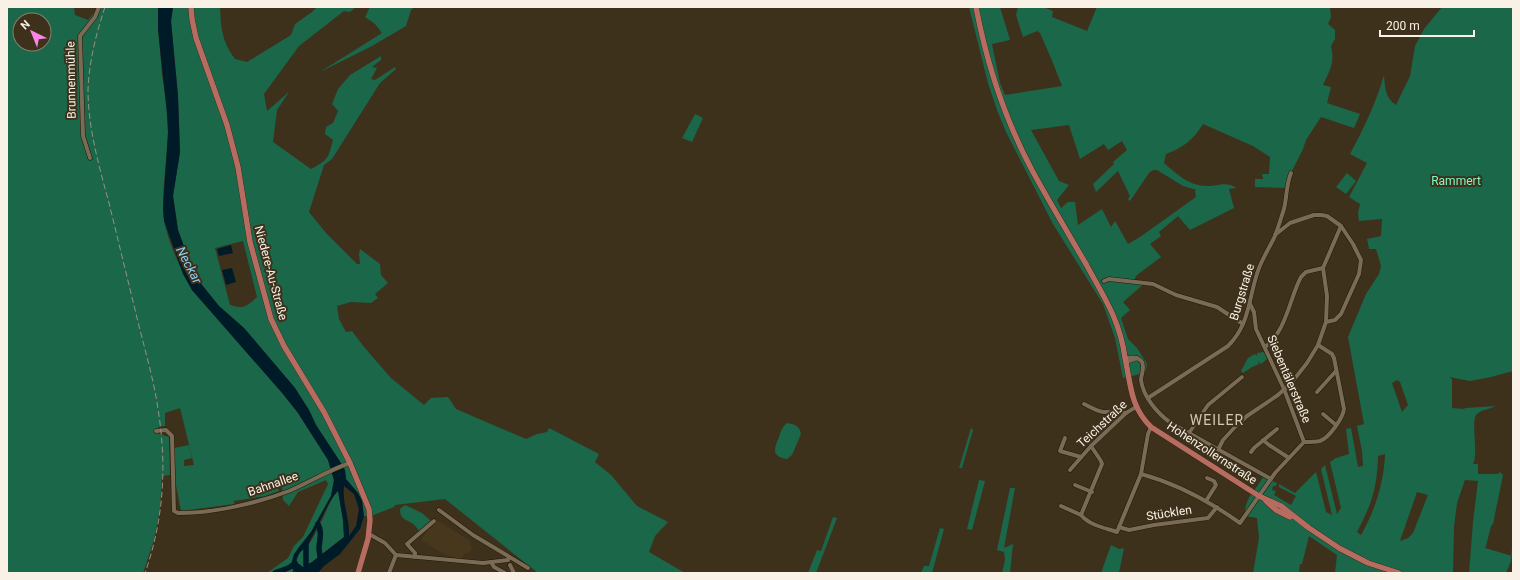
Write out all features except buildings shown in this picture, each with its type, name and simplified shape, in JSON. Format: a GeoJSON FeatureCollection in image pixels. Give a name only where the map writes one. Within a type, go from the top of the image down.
{"type":"FeatureCollection","features":[{"type":"Feature","properties":{"kind":"main road","name":"Niedere-Au-Straße"},"geometry":{"type":"LineString","coordinates":[[191,7],[194,31],[222,111],[234,153],[251,247],[271,320],[278,337],[324,412],[369,510],[369,534],[358,573]]}},
{"type":"Feature","properties":{"kind":"main road","name":"Hohenzollernstraße"},"geometry":{"type":"LineString","coordinates":[[976,7],[990,66],[1011,128],[1033,172],[1107,302],[1120,335],[1126,360],[1129,384],[1136,406],[1143,419],[1151,427],[1262,498],[1276,510],[1309,528],[1352,555],[1399,573]]}},
{"type":"Feature","properties":{"kind":"street","name":"Brunnenmühle"},"geometry":{"type":"LineString","coordinates":[[90,158],[83,136],[80,36],[94,17],[99,7]]}},
{"type":"Feature","properties":{"kind":"street","name":"Burgstraße"},"geometry":{"type":"LineString","coordinates":[[1148,398],[1228,346],[1235,339],[1243,324],[1250,304],[1258,269],[1275,235],[1284,207],[1286,188],[1291,173]]}},
{"type":"Feature","properties":{"kind":"street"},"geometry":{"type":"LineString","coordinates":[[1275,235],[1290,223],[1314,215],[1327,216],[1341,226],[1348,235],[1361,260],[1361,268],[1341,314],[1335,320],[1326,322]]}},
{"type":"Feature","properties":{"kind":"street"},"geometry":{"type":"LineString","coordinates":[[1218,450],[1236,426],[1247,416],[1278,395],[1292,382],[1307,363],[1318,345],[1326,322],[1327,296],[1323,268],[1341,226]]}},
{"type":"Feature","properties":{"kind":"street"},"geometry":{"type":"LineString","coordinates":[[1265,347],[1272,340],[1285,318],[1302,277],[1306,272],[1323,268]]}},
{"type":"Feature","properties":{"kind":"street"},"geometry":{"type":"LineString","coordinates":[[1104,281],[1109,279],[1153,284],[1176,295],[1217,307],[1243,324]]}},
{"type":"Feature","properties":{"kind":"street","name":"Siebentälerstraße"},"geometry":{"type":"LineString","coordinates":[[1217,507],[1240,524],[1262,498],[1271,479],[1304,442],[1284,389],[1256,329],[1254,312],[1250,304]]}},
{"type":"Feature","properties":{"kind":"street"},"geometry":{"type":"LineString","coordinates":[[1304,442],[1320,441],[1324,439],[1341,419],[1344,409],[1332,354],[1318,345]]}},
{"type":"Feature","properties":{"kind":"street"},"geometry":{"type":"LineString","coordinates":[[1126,360],[1137,358],[1142,361],[1144,365],[1141,373],[1141,381],[1148,398],[1160,416],[1271,479]]}},
{"type":"Feature","properties":{"kind":"street"},"geometry":{"type":"LineString","coordinates":[[1317,392],[1336,371]]}},
{"type":"Feature","properties":{"kind":"street"},"geometry":{"type":"LineString","coordinates":[[1189,433],[1208,405],[1242,377]]}},
{"type":"Feature","properties":{"kind":"street"},"geometry":{"type":"LineString","coordinates":[[1084,404],[1102,412],[1121,411],[1126,413]]}},
{"type":"Feature","properties":{"kind":"street","name":"Teichstraße"},"geometry":{"type":"LineString","coordinates":[[1070,470],[1090,446],[1126,413],[1136,406]]}},
{"type":"Feature","properties":{"kind":"street"},"geometry":{"type":"LineString","coordinates":[[1323,414],[1336,425]]}},
{"type":"Feature","properties":{"kind":"street"},"geometry":{"type":"LineString","coordinates":[[1061,506],[1082,515],[1085,520],[1117,532],[1141,474],[1148,434],[1151,427]]}},
{"type":"Feature","properties":{"kind":"street"},"geometry":{"type":"LineString","coordinates":[[1251,452],[1277,429]]}},
{"type":"Feature","properties":{"kind":"street","name":"Bahnallee"},"geometry":{"type":"LineString","coordinates":[[156,431],[166,430],[172,436],[173,499],[175,512],[184,513],[204,511],[263,500],[290,490],[348,464]]}},
{"type":"Feature","properties":{"kind":"street","name":"Teichstraße"},"geometry":{"type":"LineString","coordinates":[[1065,438],[1060,451],[1081,457]]}},
{"type":"Feature","properties":{"kind":"street"},"geometry":{"type":"LineString","coordinates":[[1263,440],[1268,445],[1289,458]]}},
{"type":"Feature","properties":{"kind":"street"},"geometry":{"type":"LineString","coordinates":[[1082,515],[1102,464],[1090,446]]}},
{"type":"Feature","properties":{"kind":"street"},"geometry":{"type":"LineString","coordinates":[[1141,474],[1179,487],[1217,507]]}},
{"type":"Feature","properties":{"kind":"street"},"geometry":{"type":"LineString","coordinates":[[1206,501],[1216,485],[1214,481],[1207,478]]}},
{"type":"Feature","properties":{"kind":"street"},"geometry":{"type":"LineString","coordinates":[[1075,485],[1092,492]]}},
{"type":"Feature","properties":{"kind":"street","name":"Stücklen"},"geometry":{"type":"LineString","coordinates":[[1119,527],[1129,530],[1208,518],[1217,507]]}},
{"type":"Feature","properties":{"kind":"street"},"geometry":{"type":"LineString","coordinates":[[439,510],[473,535],[528,568]]}},
{"type":"Feature","properties":{"kind":"street"},"geometry":{"type":"LineString","coordinates":[[416,557],[415,553],[407,544],[434,521]]}},
{"type":"Feature","properties":{"kind":"street"},"geometry":{"type":"LineString","coordinates":[[369,534],[385,543],[396,554],[483,563],[508,560],[509,557]]}},
{"type":"Feature","properties":{"kind":"street"},"geometry":{"type":"LineString","coordinates":[[390,573],[396,554]]}},
{"type":"Feature","properties":{"kind":"street"},"geometry":{"type":"LineString","coordinates":[[491,562],[494,567],[505,573]]}},
{"type":"Feature","properties":{"kind":"street"},"geometry":{"type":"LineString","coordinates":[[510,565],[514,573]]}},
{"type":"Feature","properties":{"kind":"shaded area"},"geometry":{"type":"Polygon","coordinates":[[[437,520],[470,541],[472,548],[469,553],[464,554],[462,559],[454,558],[440,552],[421,540],[426,533],[427,528],[437,520]]]}},
{"type":"Feature","properties":{"kind":"green space"},"geometry":{"type":"Polygon","coordinates":[[[7,7],[74,7],[75,15],[88,20],[99,7],[158,7],[162,74],[168,119],[168,141],[163,207],[166,228],[177,260],[192,290],[298,413],[328,460],[334,480],[331,496],[311,532],[298,548],[290,568],[293,568],[293,573],[267,573],[288,558],[294,546],[303,537],[328,484],[326,480],[298,492],[289,506],[283,500],[282,486],[278,488],[279,491],[265,496],[234,501],[234,504],[181,511],[175,480],[174,448],[189,445],[192,458],[184,460],[184,466],[194,465],[180,408],[165,413],[165,426],[158,427],[159,434],[169,437],[170,475],[162,476],[160,508],[154,540],[143,573],[7,573],[7,7]]]}},
{"type":"Feature","properties":{"kind":"green space"},"geometry":{"type":"Polygon","coordinates":[[[173,7],[220,7],[222,28],[227,46],[235,59],[247,62],[291,35],[295,24],[317,7],[356,7],[350,12],[344,11],[299,46],[264,94],[267,111],[289,92],[277,110],[273,142],[311,169],[324,161],[330,151],[333,140],[325,134],[326,127],[333,123],[338,111],[332,104],[338,89],[350,75],[381,56],[381,60],[372,67],[377,68],[371,79],[375,80],[395,67],[396,69],[380,83],[332,159],[324,165],[309,212],[326,233],[357,264],[360,264],[360,249],[380,264],[381,275],[388,283],[375,294],[378,298],[371,303],[351,302],[337,306],[339,319],[346,332],[352,331],[391,378],[424,405],[431,398],[448,397],[456,409],[526,439],[537,434],[547,432],[549,428],[599,454],[595,462],[611,475],[637,506],[668,522],[655,536],[649,552],[685,573],[538,573],[445,499],[395,505],[394,507],[371,516],[364,516],[362,501],[358,493],[346,479],[345,470],[316,425],[309,410],[295,388],[244,328],[219,306],[202,285],[189,260],[178,230],[173,196],[180,152],[178,96],[171,21],[173,7]],[[243,241],[215,248],[230,305],[242,307],[257,297],[243,241]]]}},
{"type":"Feature","properties":{"kind":"green space"},"geometry":{"type":"Polygon","coordinates":[[[370,7],[414,7],[411,10],[406,26],[372,46],[320,72],[382,33],[375,24],[365,17],[370,7]]]}},
{"type":"Feature","properties":{"kind":"green space"},"geometry":{"type":"Polygon","coordinates":[[[969,7],[1000,7],[1010,40],[992,44],[1000,83],[1005,95],[1062,86],[1040,33],[1037,31],[1023,37],[1016,15],[1018,7],[1043,7],[1053,11],[1052,17],[1087,31],[1097,7],[1330,7],[1331,17],[1328,24],[1335,30],[1335,39],[1331,46],[1331,66],[1323,85],[1331,87],[1327,103],[1360,114],[1354,128],[1321,117],[1306,140],[1286,188],[1255,187],[1255,179],[1263,179],[1262,174],[1269,174],[1270,157],[1253,146],[1203,124],[1188,142],[1178,149],[1166,154],[1164,163],[1189,182],[1207,186],[1226,184],[1237,188],[1229,189],[1234,208],[1190,230],[1178,216],[1159,232],[1161,236],[1150,244],[1161,257],[1137,275],[1133,282],[1145,283],[1123,302],[1130,310],[1121,318],[1128,339],[1137,348],[1147,366],[1145,373],[1123,378],[1115,338],[1103,304],[1053,224],[1006,132],[988,83],[969,7]],[[1069,125],[1031,130],[1059,181],[1069,185],[1057,200],[1061,208],[1068,202],[1075,202],[1078,225],[1102,209],[1111,227],[1115,221],[1128,244],[1196,197],[1195,190],[1197,190],[1183,186],[1157,170],[1153,170],[1149,173],[1130,201],[1128,199],[1130,196],[1118,171],[1096,192],[1093,184],[1114,164],[1113,162],[1127,150],[1122,141],[1108,150],[1104,144],[1080,159],[1069,125]]]}},
{"type":"Feature","properties":{"kind":"green space","name":"Rammert"},"geometry":{"type":"Polygon","coordinates":[[[1442,7],[1513,7],[1513,371],[1470,381],[1449,377],[1452,379],[1452,408],[1463,409],[1495,406],[1479,412],[1475,418],[1475,459],[1473,464],[1478,464],[1478,474],[1498,474],[1500,472],[1503,475],[1493,524],[1491,526],[1485,548],[1511,556],[1511,561],[1506,573],[1469,573],[1478,481],[1465,480],[1457,503],[1454,527],[1453,573],[1335,573],[1337,555],[1309,536],[1302,564],[1300,564],[1299,573],[1253,573],[1259,538],[1257,518],[1245,516],[1245,510],[1248,500],[1263,477],[1277,483],[1276,486],[1273,486],[1272,490],[1276,491],[1274,495],[1291,505],[1296,496],[1279,487],[1279,484],[1295,493],[1316,472],[1326,512],[1332,515],[1321,469],[1325,465],[1337,514],[1341,508],[1330,462],[1336,458],[1349,454],[1346,429],[1351,428],[1358,467],[1363,466],[1362,451],[1357,426],[1364,424],[1348,337],[1366,294],[1379,274],[1381,266],[1376,249],[1369,249],[1367,239],[1381,236],[1382,219],[1359,221],[1358,213],[1360,204],[1349,197],[1367,163],[1350,154],[1369,115],[1384,75],[1385,88],[1388,96],[1396,105],[1410,76],[1415,46],[1424,29],[1442,7]],[[1397,380],[1392,383],[1402,412],[1408,405],[1400,382],[1397,380]],[[1385,454],[1378,456],[1373,496],[1357,532],[1361,535],[1371,516],[1381,486],[1385,454]],[[1417,492],[1400,541],[1408,538],[1413,533],[1428,495],[1417,492]]]}},
{"type":"Feature","properties":{"kind":"green space"},"geometry":{"type":"Polygon","coordinates":[[[695,114],[703,118],[692,142],[682,138],[695,114]]]}},
{"type":"Feature","properties":{"kind":"green space"},"geometry":{"type":"Polygon","coordinates":[[[1347,173],[1356,181],[1346,194],[1336,187],[1347,173]]]}},
{"type":"Feature","properties":{"kind":"green space"},"geometry":{"type":"Polygon","coordinates":[[[1264,352],[1267,359],[1261,364],[1258,361],[1259,364],[1243,373],[1241,371],[1248,358],[1255,354],[1257,356],[1257,353],[1264,352]]]}},
{"type":"Feature","properties":{"kind":"green space"},"geometry":{"type":"Polygon","coordinates":[[[787,423],[796,426],[801,434],[792,455],[787,459],[778,456],[775,448],[782,429],[787,423]]]}},
{"type":"Feature","properties":{"kind":"green space"},"geometry":{"type":"Polygon","coordinates":[[[971,428],[973,430],[962,468],[959,468],[971,428]]]}},
{"type":"Feature","properties":{"kind":"green space"},"geometry":{"type":"Polygon","coordinates":[[[979,480],[985,481],[972,530],[967,529],[979,480]]]}},
{"type":"Feature","properties":{"kind":"green space"},"geometry":{"type":"Polygon","coordinates":[[[1010,488],[1015,488],[1004,548],[1013,544],[1010,573],[1002,573],[1005,560],[1004,552],[997,550],[1010,488]]]}},
{"type":"Feature","properties":{"kind":"green space"},"geometry":{"type":"Polygon","coordinates":[[[338,490],[344,537],[312,562],[303,567],[296,562],[299,555],[312,540],[338,490]]]}},
{"type":"Feature","properties":{"kind":"green space"},"geometry":{"type":"Polygon","coordinates":[[[405,505],[422,513],[431,521],[419,531],[412,523],[403,518],[401,515],[400,509],[405,505]]]}},
{"type":"Feature","properties":{"kind":"green space"},"geometry":{"type":"Polygon","coordinates":[[[833,517],[837,518],[816,573],[808,573],[817,550],[821,551],[833,517]]]}},
{"type":"Feature","properties":{"kind":"green space"},"geometry":{"type":"Polygon","coordinates":[[[940,528],[944,529],[932,573],[921,573],[924,566],[929,566],[940,528]]]}},
{"type":"Feature","properties":{"kind":"green space"},"geometry":{"type":"Polygon","coordinates":[[[1513,533],[1512,556],[1511,556],[1513,533]]]}},
{"type":"Feature","properties":{"kind":"green space"},"geometry":{"type":"Polygon","coordinates":[[[1111,545],[1119,549],[1124,548],[1119,573],[1101,573],[1111,545]]]}},
{"type":"Feature","properties":{"kind":"water"},"geometry":{"type":"Polygon","coordinates":[[[158,7],[173,7],[171,21],[178,96],[180,152],[173,196],[178,230],[189,260],[202,285],[219,306],[244,328],[295,388],[309,410],[316,425],[345,470],[346,479],[358,493],[362,501],[364,516],[360,529],[340,554],[324,566],[318,573],[296,573],[290,568],[294,554],[311,532],[331,496],[334,480],[328,460],[298,413],[283,394],[192,290],[183,274],[164,221],[163,207],[168,133],[158,30],[158,7]],[[344,486],[344,499],[349,536],[356,526],[359,509],[354,494],[344,486]],[[338,491],[327,506],[308,545],[299,554],[296,562],[303,567],[312,562],[344,537],[343,520],[338,491]]]}},
{"type":"Feature","properties":{"kind":"water"},"geometry":{"type":"Polygon","coordinates":[[[231,245],[233,253],[219,256],[217,249],[231,245]]]}},
{"type":"Feature","properties":{"kind":"water"},"geometry":{"type":"Polygon","coordinates":[[[232,268],[236,282],[226,285],[222,270],[232,268]]]}},
{"type":"Feature","properties":{"kind":"waterway","name":"Neckar"},"geometry":{"type":"LineString","coordinates":[[318,524],[320,532],[319,552],[321,561]]}},
{"type":"Feature","properties":{"kind":"waterway","name":"Neckar"},"geometry":{"type":"LineString","coordinates":[[306,544],[306,565],[311,573]]}},
{"type":"Feature","properties":{"kind":"waterway","name":"Neckar"},"geometry":{"type":"LineString","coordinates":[[275,573],[288,568],[295,563]]}},
{"type":"Feature","properties":{"kind":"waterway"},"geometry":{"type":"LineString","coordinates":[[293,573],[294,568]]}},
{"type":"Feature","properties":{"kind":"railway"},"geometry":{"type":"LineString","coordinates":[[105,7],[91,59],[88,104],[98,161],[152,378],[161,430],[163,471],[160,512],[145,573]]}},
{"type":"Feature","properties":{"kind":"district","name":"WEILER"},"geometry":{"type":"Point","coordinates":[1217,420]}}]}
